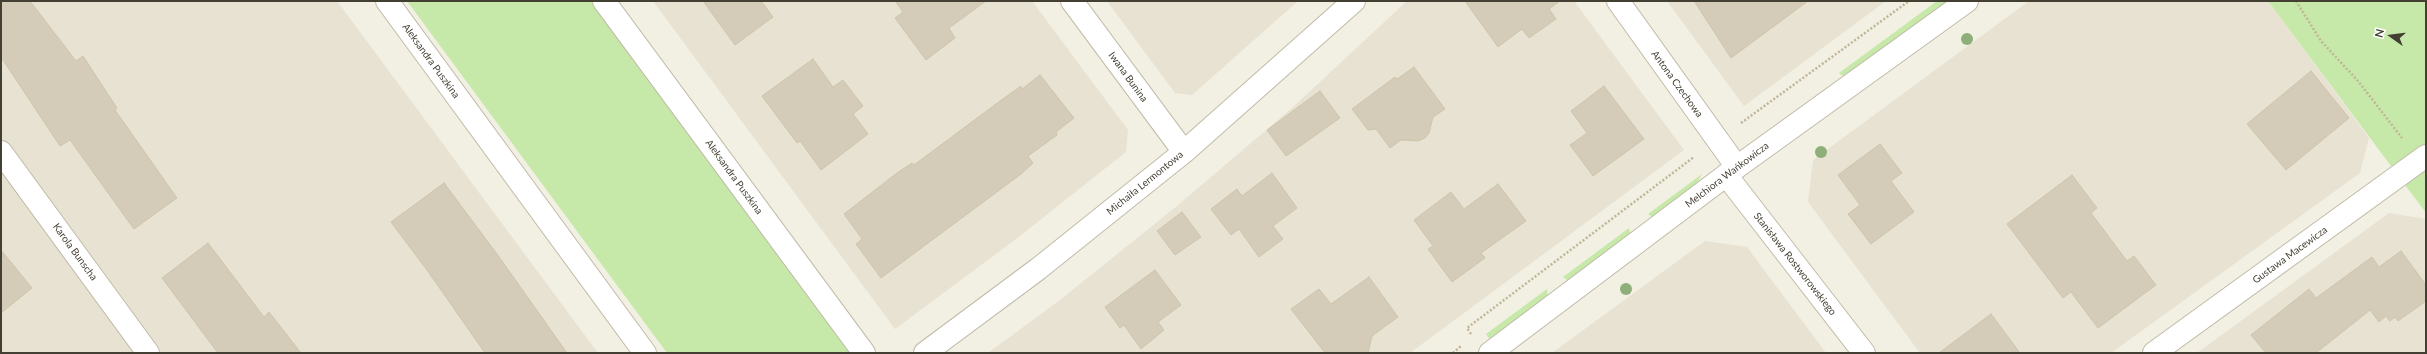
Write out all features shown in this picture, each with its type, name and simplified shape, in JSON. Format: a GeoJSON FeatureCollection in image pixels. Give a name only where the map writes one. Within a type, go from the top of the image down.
{"type":"FeatureCollection","features":[{"type":"Feature","properties":{"kind":"street","name":"Aleksandra Puszkina"},"geometry":{"type":"LineString","coordinates":[[387,1],[645,353]]}},
{"type":"Feature","properties":{"kind":"street","name":"Aleksandra Puszkina"},"geometry":{"type":"LineString","coordinates":[[604,1],[864,353]]}},
{"type":"Feature","properties":{"kind":"street","name":"Iwana Bunina"},"geometry":{"type":"LineString","coordinates":[[1072,1],[1184,152]]}},
{"type":"Feature","properties":{"kind":"street","name":"Michaiła Lermontowa"},"geometry":{"type":"LineString","coordinates":[[925,353],[1038,269],[1184,152],[1354,1]]}},
{"type":"Feature","properties":{"kind":"street","name":"Antona Czechowa"},"geometry":{"type":"LineString","coordinates":[[1618,1],[1716,138],[1732,171]]}},
{"type":"Feature","properties":{"kind":"street","name":"Melchiora Wańkowicza"},"geometry":{"type":"LineString","coordinates":[[1490,353],[1732,171],[1967,1]]}},
{"type":"Feature","properties":{"kind":"street","name":"Karola Bunscha"},"geometry":{"type":"LineString","coordinates":[[1,152],[148,353]]}},
{"type":"Feature","properties":{"kind":"street","name":"Gustawa Macewicza"},"geometry":{"type":"LineString","coordinates":[[2154,353],[2426,156]]}},
{"type":"Feature","properties":{"kind":"street","name":"Stanisława Rostworowskiego"},"geometry":{"type":"LineString","coordinates":[[1732,171],[1864,353]]}},
{"type":"Feature","properties":{"kind":"path"},"geometry":{"type":"LineString","coordinates":[[1472,336],[1467,328],[1671,176],[1716,138],[1748,119],[1909,1]]}},
{"type":"Feature","properties":{"kind":"path"},"geometry":{"type":"LineString","coordinates":[[2296,1],[2321,41],[2358,81],[2398,135],[2404,139]]}},
{"type":"Feature","properties":{"kind":"shaded area"},"geometry":{"type":"Polygon","coordinates":[[[1,1],[337,1],[598,353],[1,353],[1,1]]]}},
{"type":"Feature","properties":{"kind":"shaded area"},"geometry":{"type":"Polygon","coordinates":[[[653,1],[1032,1],[1128,130],[1126,152],[1016,239],[895,329],[653,1]]]}},
{"type":"Feature","properties":{"kind":"shaded area"},"geometry":{"type":"Polygon","coordinates":[[[1107,1],[1298,1],[1192,95],[1175,93],[1107,1]]]}},
{"type":"Feature","properties":{"kind":"shaded area"},"geometry":{"type":"Polygon","coordinates":[[[1407,1],[1574,1],[1684,150],[1410,353],[988,353],[1060,300],[1177,206],[1292,108],[1407,1]]]}},
{"type":"Feature","properties":{"kind":"shaded area"},"geometry":{"type":"Polygon","coordinates":[[[1667,1],[1886,1],[1744,106],[1667,1]]]}},
{"type":"Feature","properties":{"kind":"shaded area"},"geometry":{"type":"Polygon","coordinates":[[[2029,1],[2268,1],[2369,138],[2360,173],[2111,353],[1920,353],[1808,202],[1813,160],[2029,1]]]}},
{"type":"Feature","properties":{"kind":"shaded area"},"geometry":{"type":"Polygon","coordinates":[[[2389,213],[2426,219],[2426,353],[2197,353],[2389,213]]]}},
{"type":"Feature","properties":{"kind":"shaded area"},"geometry":{"type":"Polygon","coordinates":[[[1705,241],[1747,247],[1826,353],[1552,353],[1705,241]]]}},
{"type":"Feature","properties":{"kind":"green space"},"geometry":{"type":"Polygon","coordinates":[[[407,1],[591,1],[852,353],[667,353],[407,1]]]}},
{"type":"Feature","properties":{"kind":"green space"},"geometry":{"type":"Polygon","coordinates":[[[1937,1],[1950,1],[1845,78],[1839,73],[1937,1]]]}},
{"type":"Feature","properties":{"kind":"green space"},"geometry":{"type":"Polygon","coordinates":[[[2268,1],[2426,1],[2426,213],[2268,1]]]}},
{"type":"Feature","properties":{"kind":"green space"},"geometry":{"type":"Polygon","coordinates":[[[1702,174],[1696,185],[1655,219],[1648,214],[1702,174]]]}},
{"type":"Feature","properties":{"kind":"green space"},"geometry":{"type":"Polygon","coordinates":[[[1629,228],[1631,237],[1570,282],[1563,277],[1629,228]]]}},
{"type":"Feature","properties":{"kind":"green space"},"geometry":{"type":"Polygon","coordinates":[[[1547,289],[1548,298],[1491,341],[1486,334],[1547,289]]]}},
{"type":"Feature","properties":{"kind":"building"},"geometry":{"type":"Polygon","coordinates":[[[1,1],[30,1],[76,61],[83,56],[117,108],[115,110],[177,198],[134,229],[70,140],[60,146],[1,57],[1,1]]]}},
{"type":"Feature","properties":{"kind":"building"},"geometry":{"type":"Polygon","coordinates":[[[703,1],[761,1],[773,17],[735,45],[703,1]]]}},
{"type":"Feature","properties":{"kind":"building"},"geometry":{"type":"Polygon","coordinates":[[[895,1],[986,1],[949,28],[955,38],[926,60],[895,18],[903,12],[895,1]]]}},
{"type":"Feature","properties":{"kind":"building"},"geometry":{"type":"Polygon","coordinates":[[[1465,1],[1560,1],[1549,9],[1556,19],[1529,38],[1522,29],[1498,47],[1465,1]]]}},
{"type":"Feature","properties":{"kind":"building"},"geometry":{"type":"Polygon","coordinates":[[[1694,1],[1808,1],[1731,58],[1694,1]]]}},
{"type":"Feature","properties":{"kind":"building"},"geometry":{"type":"Polygon","coordinates":[[[813,59],[833,87],[843,80],[863,106],[853,114],[868,134],[821,170],[800,141],[797,143],[762,96],[813,59]]]}},
{"type":"Feature","properties":{"kind":"building"},"geometry":{"type":"Polygon","coordinates":[[[1414,67],[1445,109],[1433,117],[1429,133],[1425,138],[1418,141],[1401,140],[1390,148],[1376,129],[1368,130],[1352,109],[1395,77],[1397,79],[1414,67]]]}},
{"type":"Feature","properties":{"kind":"building"},"geometry":{"type":"Polygon","coordinates":[[[2311,71],[2349,118],[2286,170],[2247,124],[2311,71]]]}},
{"type":"Feature","properties":{"kind":"building"},"geometry":{"type":"Polygon","coordinates":[[[1040,75],[1074,118],[1056,132],[1057,135],[1028,156],[1033,163],[1021,174],[881,278],[856,244],[862,239],[844,214],[897,173],[912,163],[914,165],[1021,86],[1022,89],[1040,75]]]}},
{"type":"Feature","properties":{"kind":"building"},"geometry":{"type":"Polygon","coordinates":[[[1604,86],[1644,139],[1593,176],[1570,145],[1587,133],[1571,111],[1604,86]]]}},
{"type":"Feature","properties":{"kind":"building"},"geometry":{"type":"Polygon","coordinates":[[[1320,91],[1340,118],[1286,156],[1267,130],[1320,91]]]}},
{"type":"Feature","properties":{"kind":"building"},"geometry":{"type":"Polygon","coordinates":[[[1880,144],[1902,173],[1891,181],[1914,212],[1871,244],[1848,214],[1860,205],[1838,175],[1880,144]]]}},
{"type":"Feature","properties":{"kind":"building"},"geometry":{"type":"Polygon","coordinates":[[[1272,173],[1297,208],[1273,226],[1283,239],[1259,257],[1239,229],[1231,235],[1211,209],[1237,189],[1242,196],[1272,173]]]}},
{"type":"Feature","properties":{"kind":"building"},"geometry":{"type":"Polygon","coordinates":[[[2072,175],[2097,208],[2091,213],[2127,261],[2134,256],[2156,285],[2098,328],[2071,292],[2063,298],[2007,224],[2072,175]]]}},
{"type":"Feature","properties":{"kind":"building"},"geometry":{"type":"Polygon","coordinates":[[[444,183],[497,254],[567,353],[485,353],[427,270],[391,222],[444,183]]]}},
{"type":"Feature","properties":{"kind":"building"},"geometry":{"type":"Polygon","coordinates":[[[1498,184],[1526,221],[1481,253],[1485,258],[1452,282],[1428,249],[1433,246],[1414,220],[1451,192],[1464,209],[1498,184]]]}},
{"type":"Feature","properties":{"kind":"building"},"geometry":{"type":"Polygon","coordinates":[[[1182,212],[1201,237],[1175,255],[1157,231],[1182,212]]]}},
{"type":"Feature","properties":{"kind":"building"},"geometry":{"type":"Polygon","coordinates":[[[208,243],[264,317],[269,312],[301,353],[218,353],[162,278],[208,243]]]}},
{"type":"Feature","properties":{"kind":"building"},"geometry":{"type":"Polygon","coordinates":[[[1,250],[32,288],[1,313],[1,250]]]}},
{"type":"Feature","properties":{"kind":"building"},"geometry":{"type":"Polygon","coordinates":[[[2401,251],[2426,285],[2426,301],[2398,321],[2395,317],[2390,321],[2386,316],[2379,322],[2370,310],[2316,353],[2266,353],[2251,335],[2309,289],[2316,298],[2372,257],[2379,267],[2401,251]]]}},
{"type":"Feature","properties":{"kind":"building"},"geometry":{"type":"Polygon","coordinates":[[[1155,270],[1181,305],[1158,322],[1164,330],[1141,349],[1124,325],[1120,328],[1105,307],[1155,270]]]}},
{"type":"Feature","properties":{"kind":"building"},"geometry":{"type":"Polygon","coordinates":[[[1369,277],[1398,317],[1372,336],[1368,353],[1325,353],[1291,309],[1319,289],[1331,304],[1369,277]]]}},
{"type":"Feature","properties":{"kind":"building"},"geometry":{"type":"Polygon","coordinates":[[[1991,314],[2020,353],[1939,353],[1991,314]]]}}]}
